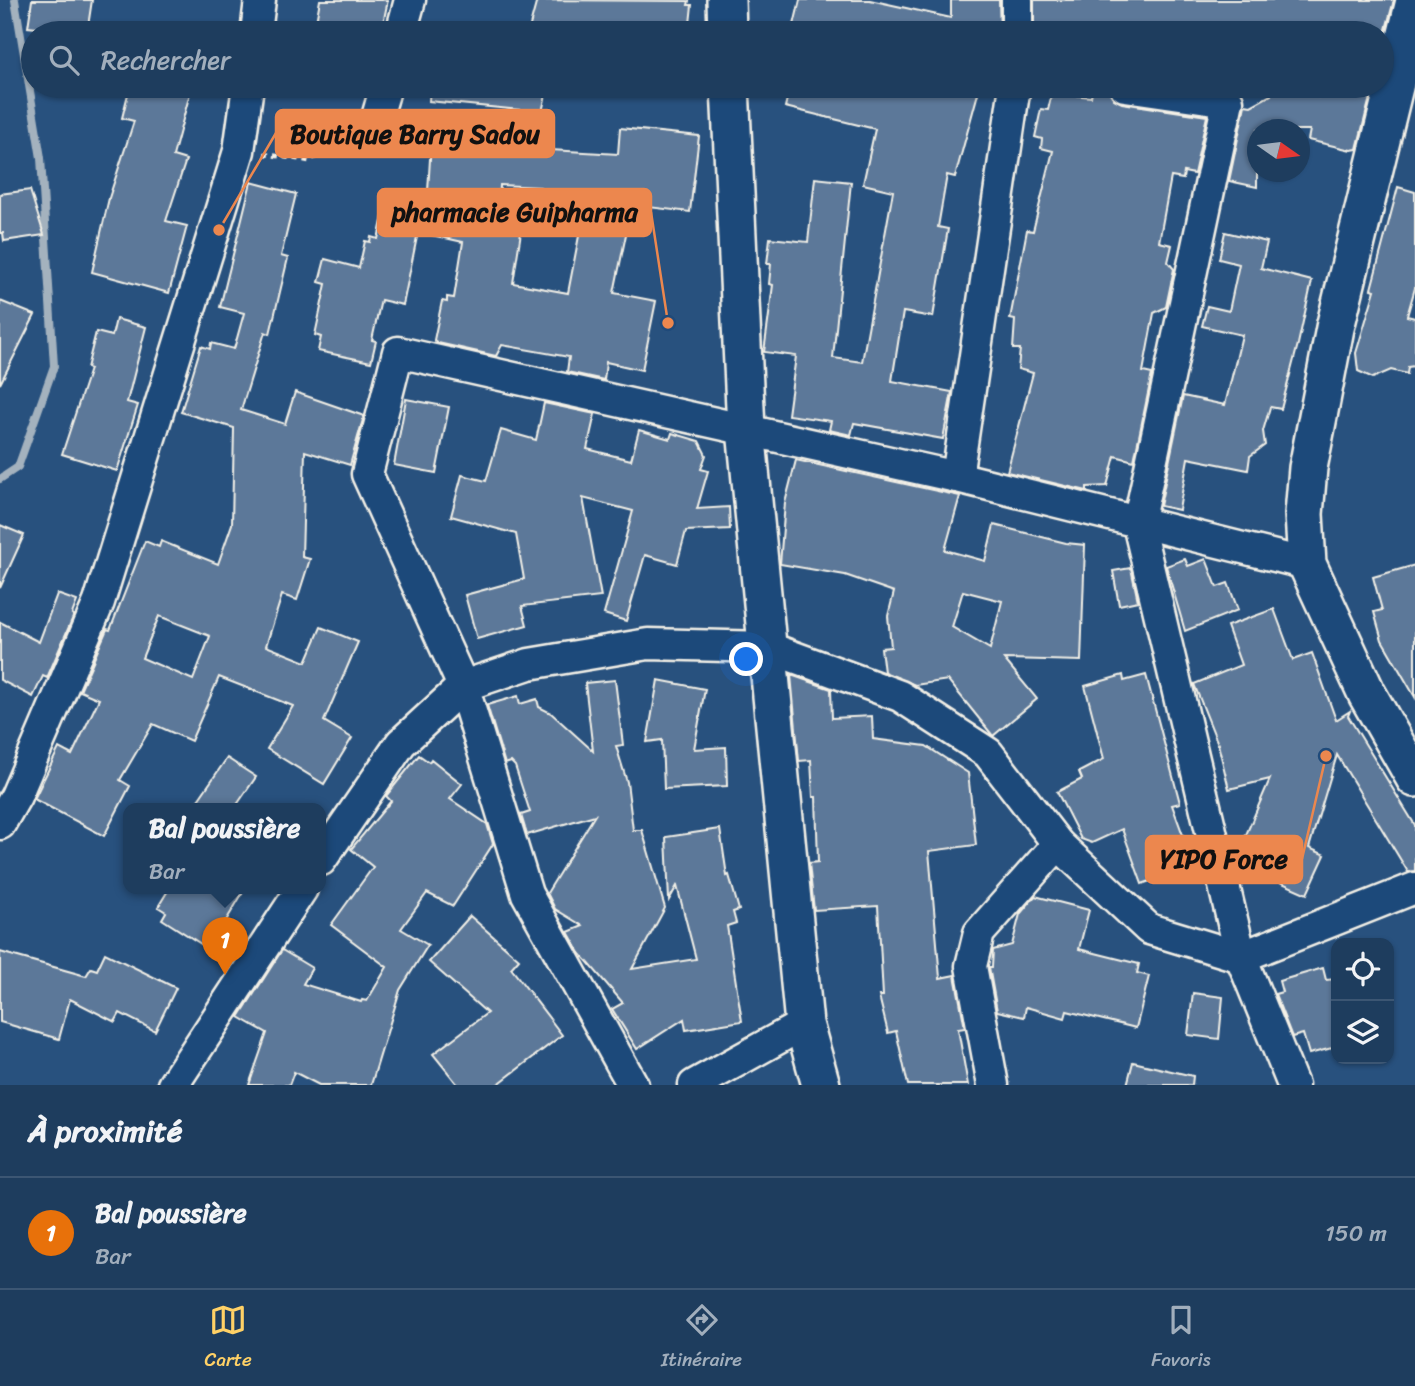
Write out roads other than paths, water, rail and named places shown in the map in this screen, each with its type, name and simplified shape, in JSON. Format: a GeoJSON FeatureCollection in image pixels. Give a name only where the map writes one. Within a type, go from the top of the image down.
{"type":"FeatureCollection","features":[{"type":"Feature","properties":{"kind":"street"},"geometry":{"type":"LineString","coordinates":[[257,21],[260,0]]}},
{"type":"Feature","properties":{"kind":"street"},"geometry":{"type":"LineString","coordinates":[[404,21],[410,0]]}},
{"type":"Feature","properties":{"kind":"street"},"geometry":{"type":"LineString","coordinates":[[726,0],[727,21]]}},
{"type":"Feature","properties":{"kind":"street"},"geometry":{"type":"LineString","coordinates":[[1017,0],[1017,21]]}},
{"type":"Feature","properties":{"kind":"street"},"geometry":{"type":"LineString","coordinates":[[1415,1],[1407,78],[1335,328],[1308,468],[1304,514],[1307,564],[1367,694],[1415,778]]}},
{"type":"Feature","properties":{"kind":"street"},"geometry":{"type":"LineString","coordinates":[[0,824],[16,796],[99,602],[239,151],[246,98]]}},
{"type":"Feature","properties":{"kind":"street"},"geometry":{"type":"LineString","coordinates":[[371,138],[383,98]]}},
{"type":"Feature","properties":{"kind":"street"},"geometry":{"type":"LineString","coordinates":[[731,98],[746,429],[804,1024],[821,1085]]}},
{"type":"Feature","properties":{"kind":"street"},"geometry":{"type":"LineString","coordinates":[[957,477],[1012,98]]}},
{"type":"Feature","properties":{"kind":"street"},"geometry":{"type":"LineString","coordinates":[[1202,98],[1228,102],[1138,524],[1241,957],[1293,1085]]}},
{"type":"Feature","properties":{"kind":"street"},"geometry":{"type":"LineString","coordinates":[[633,1085],[527,894],[463,686],[367,474],[398,352],[957,477],[1307,564]]}},
{"type":"Feature","properties":{"kind":"street"},"geometry":{"type":"LineString","coordinates":[[326,853],[401,743],[463,686],[529,664],[649,644],[767,647],[900,696],[988,753],[1058,844],[1149,929],[1241,957],[1415,888]]}},
{"type":"Feature","properties":{"kind":"street"},"geometry":{"type":"LineString","coordinates":[[993,1085],[971,966],[976,944],[979,933],[1058,844]]}},
{"type":"Feature","properties":{"kind":"street"},"geometry":{"type":"LineString","coordinates":[[173,1085],[299,894]]}},
{"type":"Feature","properties":{"kind":"street"},"geometry":{"type":"LineString","coordinates":[[694,1085],[804,1024]]}},
{"type":"Feature","properties":{"kind":"waterway"},"geometry":{"type":"LineString","coordinates":[[15,0],[21,36]]}},
{"type":"Feature","properties":{"kind":"waterway"},"geometry":{"type":"LineString","coordinates":[[0,479],[18,467],[54,366],[41,158],[31,98]]}},
{"type":"Feature","properties":{"kind":"place","name":"Boutique Barry Sadou"},"geometry":{"type":"Point","coordinates":[219,230]}},
{"type":"Feature","properties":{"kind":"place","name":"pharmacie Guipharma"},"geometry":{"type":"Point","coordinates":[668,323]}},
{"type":"Feature","properties":{"kind":"place","name":"YIPO Force"},"geometry":{"type":"Point","coordinates":[1326,756]}},
{"type":"Feature","properties":{"kind":"place","name":"Bal poussière"},"geometry":{"type":"Point","coordinates":[225,975]}}]}
